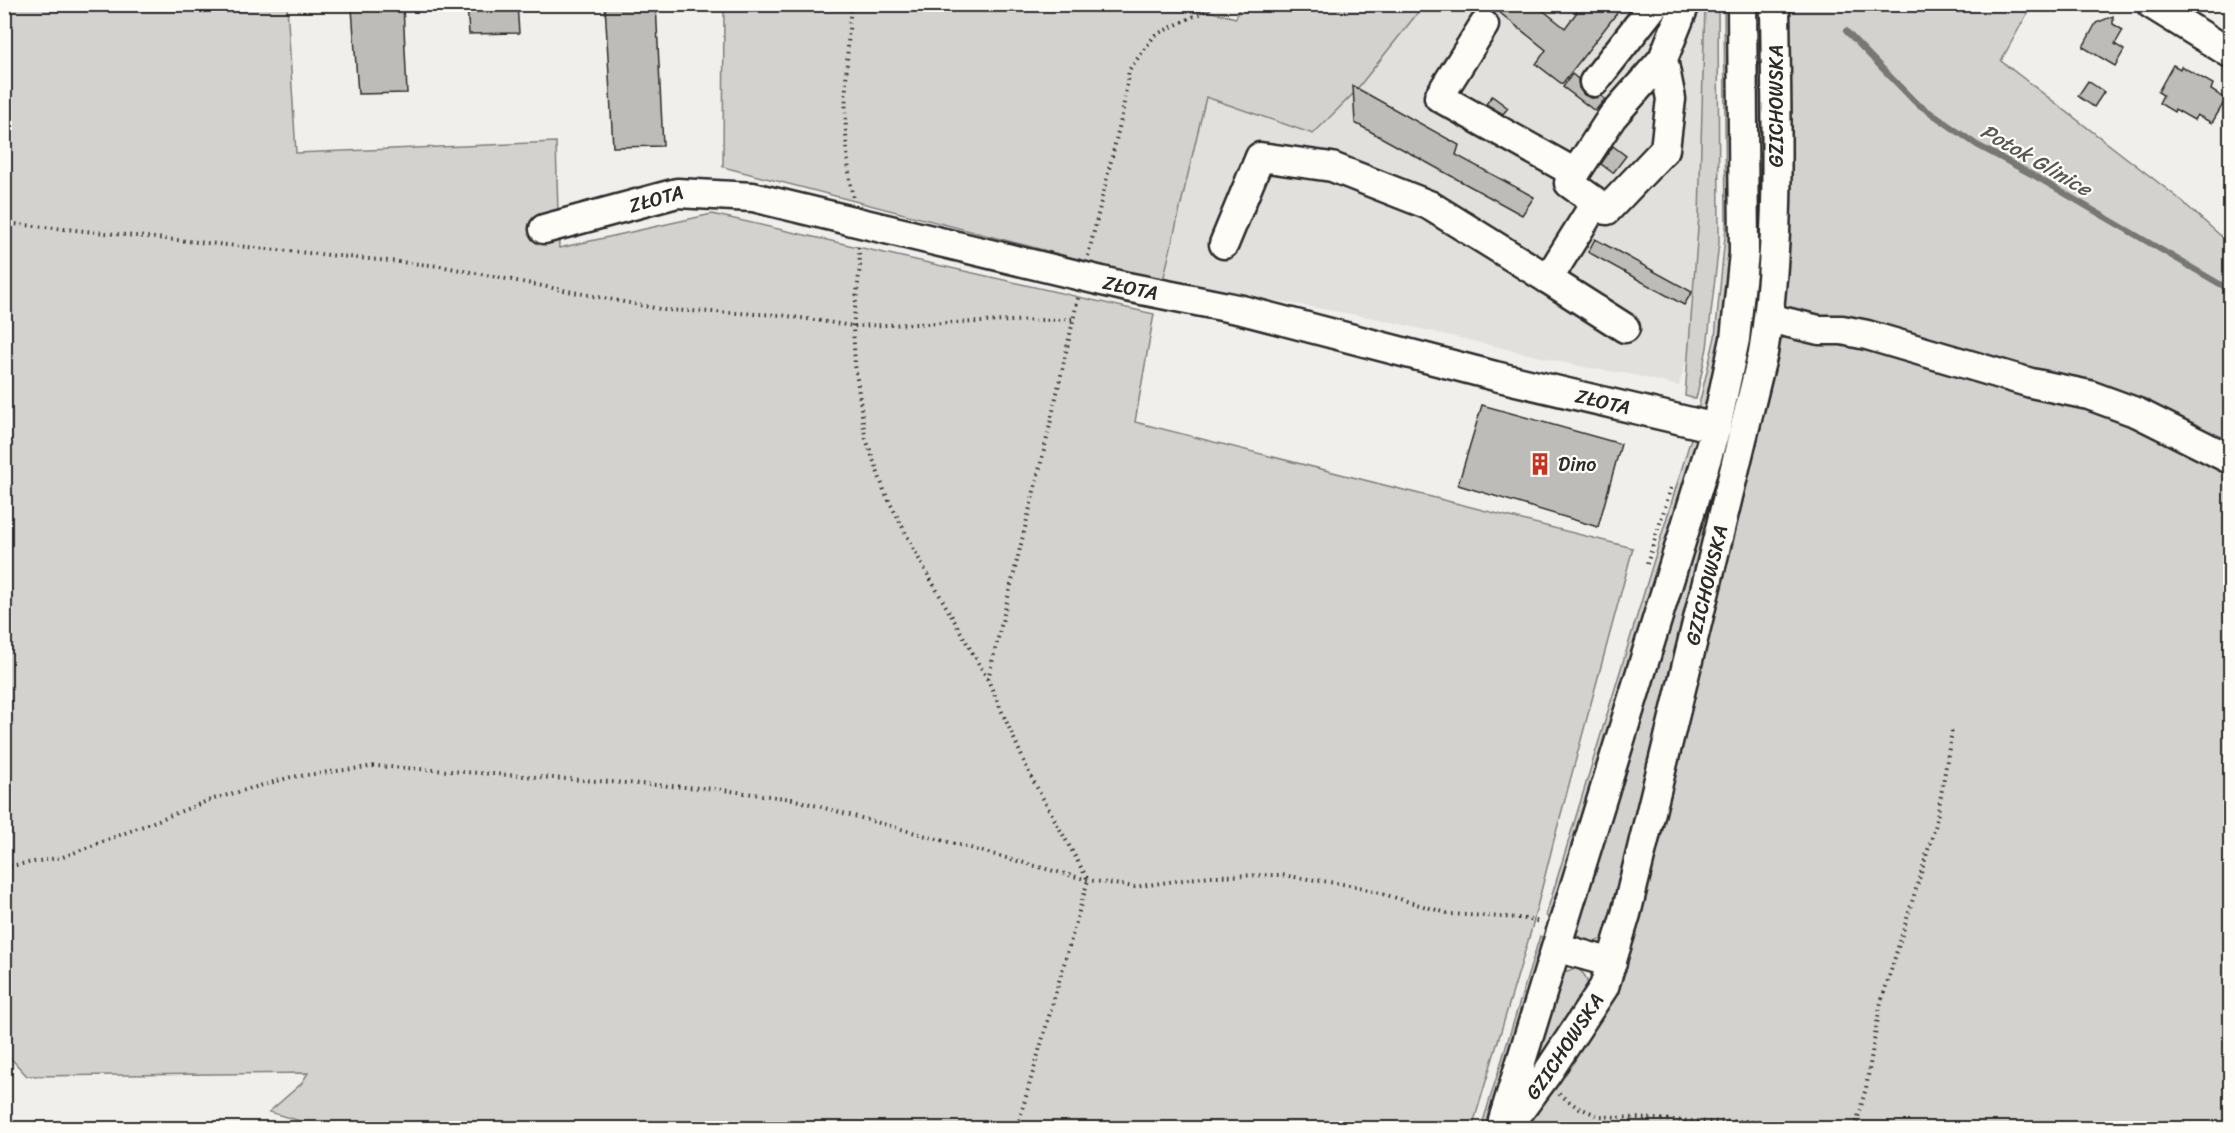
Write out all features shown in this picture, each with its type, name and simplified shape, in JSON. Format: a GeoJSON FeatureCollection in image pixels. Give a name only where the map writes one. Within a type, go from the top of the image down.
{"type":"FeatureCollection","features":[{"type":"Feature","properties":{"kind":"street"},"geometry":{"type":"LineString","coordinates":[[1594,82],[1655,4]]}},
{"type":"Feature","properties":{"kind":"street"},"geometry":{"type":"LineString","coordinates":[[1663,59],[1671,99],[1665,150],[1607,210],[1569,183],[1612,117],[1663,59],[1685,4]]}},
{"type":"Feature","properties":{"kind":"street","name":"GZICHOWSKA"},"geometry":{"type":"LineString","coordinates":[[1501,1128],[1716,428],[1735,339],[1744,253],[1742,4]]}},
{"type":"Feature","properties":{"kind":"street","name":"GZICHOWSKA"},"geometry":{"type":"LineString","coordinates":[[1507,1128],[1541,1082],[1604,987],[1612,963],[1629,903],[1764,353],[1777,215],[1775,4]]}},
{"type":"Feature","properties":{"kind":"street"},"geometry":{"type":"LineString","coordinates":[[2151,4],[2230,53]]}},
{"type":"Feature","properties":{"kind":"street"},"geometry":{"type":"LineString","coordinates":[[1484,25],[1440,97],[1575,173]]}},
{"type":"Feature","properties":{"kind":"street"},"geometry":{"type":"LineString","coordinates":[[1224,244],[1260,157],[1332,167],[1429,205],[1625,328]]}},
{"type":"Feature","properties":{"kind":"street","name":"ZŁOTA"},"geometry":{"type":"LineString","coordinates":[[544,229],[677,193],[753,197],[1083,276],[1242,310],[1495,376],[1716,428]]}},
{"type":"Feature","properties":{"kind":"street"},"geometry":{"type":"LineString","coordinates":[[1548,279],[1596,202]]}},
{"type":"Feature","properties":{"kind":"street"},"geometry":{"type":"LineString","coordinates":[[1769,318],[1819,330],[1842,330],[1867,335],[2031,383],[2089,395],[2138,413],[2230,459]]}},
{"type":"Feature","properties":{"kind":"street"},"geometry":{"type":"LineString","coordinates":[[1556,947],[1612,963]]}},
{"type":"Feature","properties":{"kind":"path"},"geometry":{"type":"LineString","coordinates":[[851,4],[846,110],[849,179],[857,222],[860,266],[853,326],[855,365],[864,436],[885,493],[919,559],[988,680],[1030,775],[1088,880],[1017,1128]]}},
{"type":"Feature","properties":{"kind":"path"},"geometry":{"type":"LineString","coordinates":[[988,680],[1122,115],[1129,70],[1155,35],[1213,7],[1214,4]]}},
{"type":"Feature","properties":{"kind":"path"},"geometry":{"type":"LineString","coordinates":[[4,223],[440,266],[665,310],[781,315],[853,326],[1073,320]]}},
{"type":"Feature","properties":{"kind":"path"},"geometry":{"type":"LineString","coordinates":[[1646,570],[1673,479]]}},
{"type":"Feature","properties":{"kind":"path"},"geometry":{"type":"LineString","coordinates":[[1856,1128],[1881,1006],[1936,824],[1952,731]]}},
{"type":"Feature","properties":{"kind":"path"},"geometry":{"type":"LineString","coordinates":[[4,867],[63,857],[210,800],[291,777],[375,766],[715,789],[792,799],[1088,880],[1134,887],[1210,876],[1281,875],[1356,886],[1450,914],[1520,918],[1542,922],[1545,911]]}},
{"type":"Feature","properties":{"kind":"path"},"geometry":{"type":"LineString","coordinates":[[1541,1082],[1577,1107],[1599,1116],[1880,1128]]}},
{"type":"Feature","properties":{"kind":"shaded area"},"geometry":{"type":"Polygon","coordinates":[[[1181,4],[1236,18],[1240,5],[1424,5],[1353,94],[1313,134],[1206,97],[1163,281],[723,167],[724,5],[1181,4]]]}},
{"type":"Feature","properties":{"kind":"shaded area"},"geometry":{"type":"Polygon","coordinates":[[[1705,4],[1718,5],[1719,243],[1707,348],[1696,399],[1685,396],[1699,215],[1705,4]]]}},
{"type":"Feature","properties":{"kind":"shaded area"},"geometry":{"type":"Polygon","coordinates":[[[5,5],[287,5],[296,153],[556,142],[559,248],[712,214],[1154,314],[1135,422],[1633,548],[1531,931],[1472,1128],[324,1128],[269,1112],[301,1084],[308,1073],[27,1076],[5,1052],[5,5]]]}},
{"type":"Feature","properties":{"kind":"shaded area"},"geometry":{"type":"Polygon","coordinates":[[[1423,5],[1704,5],[1702,218],[1690,307],[1695,331],[1679,386],[1630,374],[1583,367],[1379,319],[1163,281],[1206,96],[1313,133],[1353,94],[1423,5]]]}},
{"type":"Feature","properties":{"kind":"shaded area"},"geometry":{"type":"Polygon","coordinates":[[[1724,5],[1734,5],[1734,263],[1713,397],[1551,919],[1546,915],[1692,435],[1715,337],[1726,227],[1724,5]]]}},
{"type":"Feature","properties":{"kind":"shaded area"},"geometry":{"type":"Polygon","coordinates":[[[1754,5],[1764,5],[1766,190],[1754,341],[1608,932],[1598,941],[1585,942],[1575,933],[1720,451],[1754,5]]]}},
{"type":"Feature","properties":{"kind":"shaded area"},"geometry":{"type":"Polygon","coordinates":[[[1785,5],[2032,5],[2001,61],[2177,197],[2230,244],[2230,1128],[1522,1128],[1607,1003],[1770,378],[1785,5]]]}},
{"type":"Feature","properties":{"kind":"shaded area"},"geometry":{"type":"Polygon","coordinates":[[[1540,936],[1546,941],[1526,1016],[1491,1128],[1481,1128],[1540,936]]]}},
{"type":"Feature","properties":{"kind":"shaded area"},"geometry":{"type":"Polygon","coordinates":[[[1576,968],[1585,977],[1588,989],[1545,1052],[1536,1059],[1559,978],[1564,972],[1576,968]]]}},
{"type":"Feature","properties":{"kind":"building"},"geometry":{"type":"Polygon","coordinates":[[[467,4],[517,4],[519,33],[469,34],[467,4]]]}},
{"type":"Feature","properties":{"kind":"building"},"geometry":{"type":"Polygon","coordinates":[[[605,4],[656,4],[663,146],[613,147],[605,4]]]}},
{"type":"Feature","properties":{"kind":"building"},"geometry":{"type":"Polygon","coordinates":[[[1489,4],[1535,4],[1565,28],[1583,4],[1624,4],[1562,84],[1536,64],[1546,50],[1489,4]]]}},
{"type":"Feature","properties":{"kind":"building"},"geometry":{"type":"Polygon","coordinates":[[[403,6],[407,93],[358,94],[352,8],[403,6]]]}},
{"type":"Feature","properties":{"kind":"building"},"geometry":{"type":"Polygon","coordinates":[[[2113,16],[2113,24],[2123,30],[2115,44],[2124,50],[2115,66],[2083,47],[2096,23],[2113,16]]]}},
{"type":"Feature","properties":{"kind":"building"},"geometry":{"type":"Polygon","coordinates":[[[2173,65],[2180,69],[2181,66],[2213,84],[2211,90],[2226,99],[2212,123],[2197,115],[2194,120],[2159,103],[2163,95],[2158,92],[2173,65]]]}},
{"type":"Feature","properties":{"kind":"building"},"geometry":{"type":"Polygon","coordinates":[[[1572,74],[1578,79],[1579,88],[1584,95],[1592,98],[1601,96],[1605,99],[1595,111],[1563,87],[1572,74]]]}},
{"type":"Feature","properties":{"kind":"building"},"geometry":{"type":"Polygon","coordinates":[[[2088,81],[2104,92],[2094,107],[2078,96],[2088,81]]]}},
{"type":"Feature","properties":{"kind":"building"},"geometry":{"type":"Polygon","coordinates":[[[1353,86],[1459,145],[1456,155],[1534,197],[1522,215],[1355,123],[1353,86]]]}},
{"type":"Feature","properties":{"kind":"building"},"geometry":{"type":"Polygon","coordinates":[[[1492,96],[1508,108],[1503,114],[1486,104],[1492,96]]]}},
{"type":"Feature","properties":{"kind":"building"},"geometry":{"type":"Polygon","coordinates":[[[1613,146],[1626,156],[1613,173],[1601,164],[1613,146]]]}},
{"type":"Feature","properties":{"kind":"building"},"geometry":{"type":"Polygon","coordinates":[[[1595,239],[1692,292],[1684,305],[1588,252],[1595,239]]]}},
{"type":"Feature","properties":{"kind":"building","name":"Dino"},"geometry":{"type":"Polygon","coordinates":[[[1482,405],[1621,444],[1598,527],[1458,485],[1482,405]]]}},
{"type":"Feature","properties":{"kind":"waterway","name":"Potok Glinice"},"geometry":{"type":"LineString","coordinates":[[1846,31],[1915,102],[1977,145],[2033,175],[2230,290]]}},
{"type":"Feature","properties":{"kind":"place","name":"Dino"},"geometry":{"type":"Point","coordinates":[1540,464]}}]}
